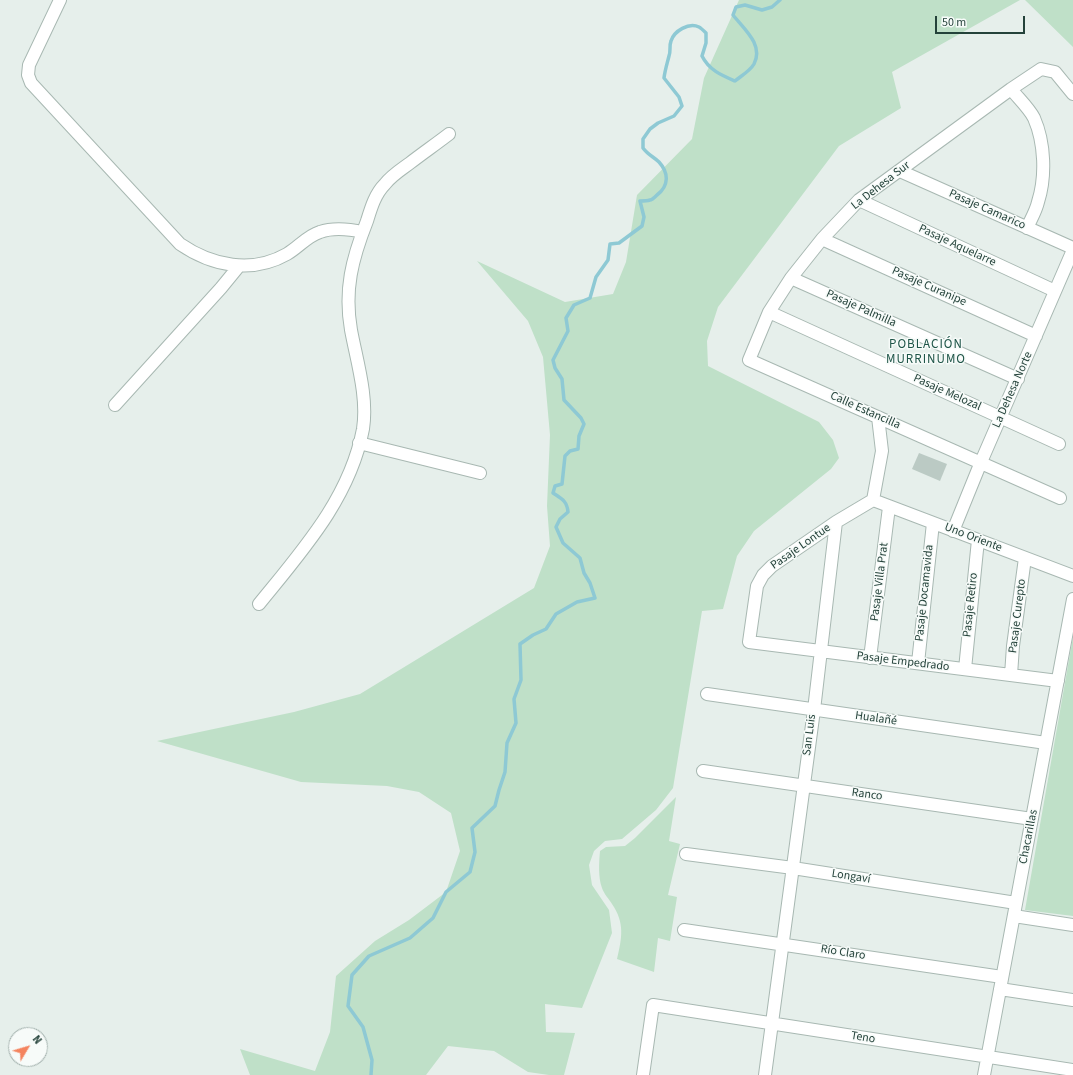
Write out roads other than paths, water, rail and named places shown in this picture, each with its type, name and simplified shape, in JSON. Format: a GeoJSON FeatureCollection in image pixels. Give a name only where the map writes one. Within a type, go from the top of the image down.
{"type":"FeatureCollection","features":[{"type":"Feature","properties":{"kind":"street"},"geometry":{"type":"LineString","coordinates":[[60,0],[29,65],[28,75],[33,87],[180,244],[208,260],[239,266],[261,264],[280,258],[307,238],[320,232],[338,229],[363,232]]}},
{"type":"Feature","properties":{"kind":"street","name":"La Dehesa Sur"},"geometry":{"type":"LineString","coordinates":[[749,360],[769,312],[791,278],[822,239],[859,200],[1011,89],[1041,69],[1055,72],[1073,94]]}},
{"type":"Feature","properties":{"kind":"street"},"geometry":{"type":"LineString","coordinates":[[1011,89],[1033,117],[1040,136],[1043,163],[1042,187],[1038,203],[1027,228]]}},
{"type":"Feature","properties":{"kind":"street"},"geometry":{"type":"LineString","coordinates":[[259,604],[305,548],[328,514],[346,478],[359,443],[363,428],[364,402],[349,318],[348,291],[354,259],[376,195],[383,185],[393,176],[449,134]]}},
{"type":"Feature","properties":{"kind":"street","name":"Pasaje Camarico"},"geometry":{"type":"LineString","coordinates":[[900,171],[1073,249]]}},
{"type":"Feature","properties":{"kind":"street","name":"Pasaje Aquelarre"},"geometry":{"type":"LineString","coordinates":[[859,200],[1055,291]]}},
{"type":"Feature","properties":{"kind":"street","name":"Pasaje Curanipe"},"geometry":{"type":"LineString","coordinates":[[822,239],[1036,336]]}},
{"type":"Feature","properties":{"kind":"street","name":"La Dehesa Norte"},"geometry":{"type":"LineString","coordinates":[[953,531],[981,462],[1073,249]]}},
{"type":"Feature","properties":{"kind":"street"},"geometry":{"type":"LineString","coordinates":[[115,405],[221,288],[239,266]]}},
{"type":"Feature","properties":{"kind":"street","name":"Pasaje Palmilla"},"geometry":{"type":"LineString","coordinates":[[791,278],[1018,379]]}},
{"type":"Feature","properties":{"kind":"street","name":"Pasaje Melozal"},"geometry":{"type":"LineString","coordinates":[[769,312],[1059,444]]}},
{"type":"Feature","properties":{"kind":"street","name":"Calle Estancilla"},"geometry":{"type":"LineString","coordinates":[[749,360],[1060,498]]}},
{"type":"Feature","properties":{"kind":"street"},"geometry":{"type":"LineString","coordinates":[[836,522],[873,500],[882,451],[878,417]]}},
{"type":"Feature","properties":{"kind":"street"},"geometry":{"type":"LineString","coordinates":[[359,443],[480,473]]}},
{"type":"Feature","properties":{"kind":"street","name":"Uno Oriente"},"geometry":{"type":"LineString","coordinates":[[873,500],[1073,576]]}},
{"type":"Feature","properties":{"kind":"street","name":"Pasaje Villa Prat"},"geometry":{"type":"LineString","coordinates":[[870,658],[889,506]]}},
{"type":"Feature","properties":{"kind":"street","name":"Pasaje Lontue"},"geometry":{"type":"LineString","coordinates":[[749,642],[757,586],[763,574],[772,566],[836,522]]}},
{"type":"Feature","properties":{"kind":"street","name":"San Luis"},"geometry":{"type":"LineString","coordinates":[[765,1075],[814,710],[836,522]]}},
{"type":"Feature","properties":{"kind":"street","name":"Pasaje Docamavida"},"geometry":{"type":"LineString","coordinates":[[918,664],[933,523]]}},
{"type":"Feature","properties":{"kind":"street","name":"Pasaje Retiro"},"geometry":{"type":"LineString","coordinates":[[965,669],[978,540]]}},
{"type":"Feature","properties":{"kind":"street","name":"Pasaje Curepto"},"geometry":{"type":"LineString","coordinates":[[1011,675],[1013,646],[1025,558]]}},
{"type":"Feature","properties":{"kind":"street","name":"Chacarillas"},"geometry":{"type":"LineString","coordinates":[[984,1075],[1073,599]]}},
{"type":"Feature","properties":{"kind":"street","name":"Pasaje Empedrado"},"geometry":{"type":"LineString","coordinates":[[749,642],[1058,681]]}},
{"type":"Feature","properties":{"kind":"street","name":"Hualañé"},"geometry":{"type":"LineString","coordinates":[[706,694],[1046,743]]}},
{"type":"Feature","properties":{"kind":"street","name":"Ranco"},"geometry":{"type":"LineString","coordinates":[[703,771],[1032,818]]}},
{"type":"Feature","properties":{"kind":"street","name":"Longaví"},"geometry":{"type":"LineString","coordinates":[[686,854],[793,868],[1016,903]]}},
{"type":"Feature","properties":{"kind":"street"},"geometry":{"type":"LineString","coordinates":[[1014,916],[1073,925]]}},
{"type":"Feature","properties":{"kind":"street","name":"Río Claro"},"geometry":{"type":"LineString","coordinates":[[684,930],[1002,977]]}},
{"type":"Feature","properties":{"kind":"street"},"geometry":{"type":"LineString","coordinates":[[1000,989],[1073,1000]]}},
{"type":"Feature","properties":{"kind":"street","name":"Teno"},"geometry":{"type":"LineString","coordinates":[[643,1075],[653,1005],[1073,1070]]}},
{"type":"Feature","properties":{"kind":"waterway"},"geometry":{"type":"LineString","coordinates":[[371,1075],[372,1060],[363,1027],[348,1006],[352,975],[369,956],[410,938],[433,918],[446,892],[470,872],[475,852],[472,828],[495,806],[505,772],[507,743],[516,723],[514,699],[521,680],[520,644],[533,635],[546,629],[556,614],[577,602],[595,598],[590,583],[584,573],[580,558],[563,543],[556,527],[560,519],[568,512],[565,503],[553,493],[555,486],[562,484],[565,456],[570,451],[578,449],[579,436],[584,424],[581,418],[564,400],[562,379],[555,368],[553,360],[568,331],[566,318],[574,305],[590,298],[596,277],[608,260],[610,244],[619,243],[642,226],[644,217],[640,201],[648,201],[653,199],[666,184],[665,171],[659,162],[643,148],[643,139],[650,129],[658,123],[674,116],[682,106],[679,97],[664,78],[670,54],[671,41],[675,34],[682,28],[691,26],[700,27],[706,33],[706,43],[702,56],[705,61],[716,72],[735,81],[750,69],[754,64],[756,57],[755,44],[733,15],[736,7],[745,5],[762,10],[772,7],[780,0]]}},
{"type":"Feature","properties":{"kind":"district","name":"POBLACIÓN MURRINUMO"},"geometry":{"type":"Point","coordinates":[926,352]}}]}
